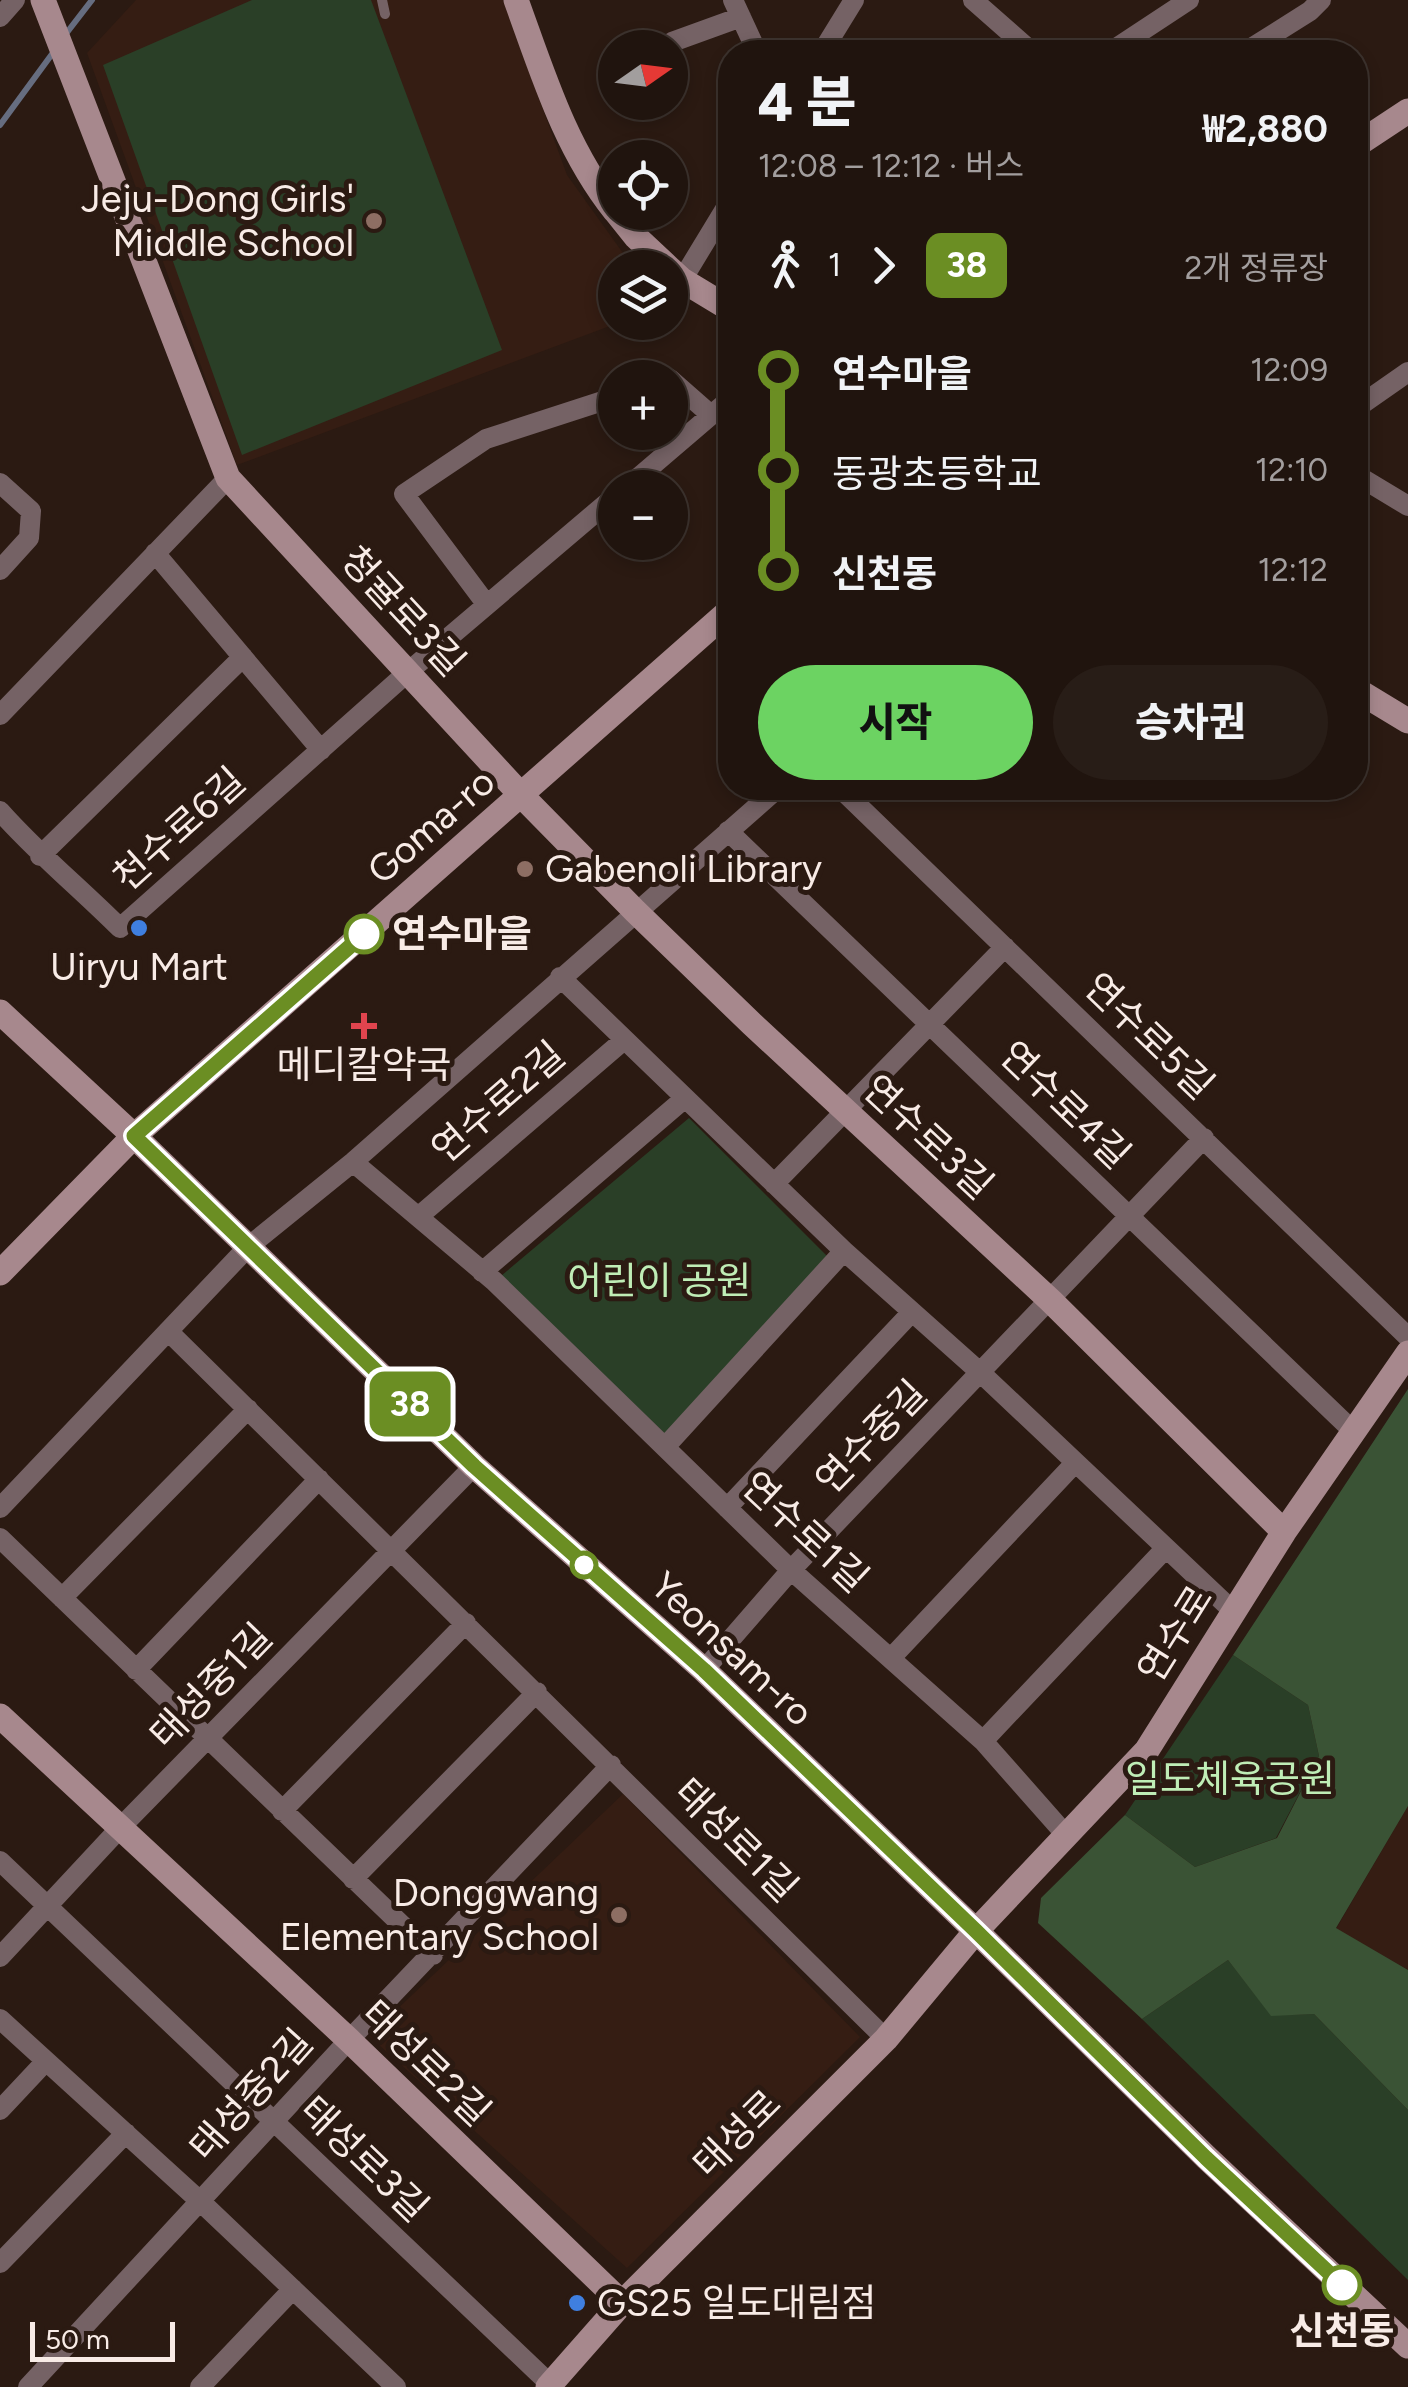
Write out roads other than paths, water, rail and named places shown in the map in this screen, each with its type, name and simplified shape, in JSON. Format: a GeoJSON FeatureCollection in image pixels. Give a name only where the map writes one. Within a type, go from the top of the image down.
{"type":"FeatureCollection","features":[{"type":"Feature","properties":{"kind":"street"},"geometry":{"type":"LineString","coordinates":[[0,17],[15,0]]}},
{"type":"Feature","properties":{"kind":"street","name":"청귤로3길"},"geometry":{"type":"LineString","coordinates":[[43,0],[228,478],[522,796]]}},
{"type":"Feature","properties":{"kind":"street"},"geometry":{"type":"LineString","coordinates":[[829,40],[854,0]]}},
{"type":"Feature","properties":{"kind":"street"},"geometry":{"type":"LineString","coordinates":[[973,0],[1018,40]]}},
{"type":"Feature","properties":{"kind":"street"},"geometry":{"type":"LineString","coordinates":[[1128,40],[1189,0]]}},
{"type":"Feature","properties":{"kind":"street"},"geometry":{"type":"LineString","coordinates":[[1264,40],[1310,12],[1321,0]]}},
{"type":"Feature","properties":{"kind":"street"},"geometry":{"type":"LineString","coordinates":[[524,2],[561,124],[598,190]]}},
{"type":"Feature","properties":{"kind":"street"},"geometry":{"type":"LineString","coordinates":[[688,34],[737,9],[751,40]]}},
{"type":"Feature","properties":{"kind":"street"},"geometry":{"type":"LineString","coordinates":[[1368,137],[1408,111]]}},
{"type":"Feature","properties":{"kind":"street"},"geometry":{"type":"LineString","coordinates":[[688,253],[718,216]]}},
{"type":"Feature","properties":{"kind":"street"},"geometry":{"type":"LineString","coordinates":[[630,230],[650,250]]}},
{"type":"Feature","properties":{"kind":"street"},"geometry":{"type":"LineString","coordinates":[[688,282],[718,301]]}},
{"type":"Feature","properties":{"kind":"street"},"geometry":{"type":"LineString","coordinates":[[1368,401],[1408,372]]}},
{"type":"Feature","properties":{"kind":"street"},"geometry":{"type":"LineString","coordinates":[[688,395],[711,415]]}},
{"type":"Feature","properties":{"kind":"street"},"geometry":{"type":"LineString","coordinates":[[487,605],[404,494],[486,439],[598,403]]}},
{"type":"Feature","properties":{"kind":"street"},"geometry":{"type":"LineString","coordinates":[[647,470],[718,409]]}},
{"type":"Feature","properties":{"kind":"street"},"geometry":{"type":"LineString","coordinates":[[0,715],[228,478]]}},
{"type":"Feature","properties":{"kind":"street"},"geometry":{"type":"LineString","coordinates":[[1368,482],[1408,506]]}},
{"type":"Feature","properties":{"kind":"street"},"geometry":{"type":"LineString","coordinates":[[0,483],[31,511],[29,538],[0,570]]}},
{"type":"Feature","properties":{"kind":"street","name":"천수로6길"},"geometry":{"type":"LineString","coordinates":[[0,811],[40,856],[54,862],[120,928],[408,672],[598,510]]}},
{"type":"Feature","properties":{"kind":"street"},"geometry":{"type":"LineString","coordinates":[[156,553],[321,750]]}},
{"type":"Feature","properties":{"kind":"street","name":"Goma-ro"},"geometry":{"type":"LineString","coordinates":[[0,1273],[134,1136],[718,621]]}},
{"type":"Feature","properties":{"kind":"street","name":"천수로6길"},"geometry":{"type":"LineString","coordinates":[[40,856],[242,657]]}},
{"type":"Feature","properties":{"kind":"street"},"geometry":{"type":"LineString","coordinates":[[1368,696],[1408,721]]}},
{"type":"Feature","properties":{"kind":"street","name":"연수로3길"},"geometry":{"type":"LineString","coordinates":[[522,796],[846,1112],[1051,1300],[1284,1532]]}},
{"type":"Feature","properties":{"kind":"street"},"geometry":{"type":"LineString","coordinates":[[0,1508],[248,1248],[352,1162],[764,800]]}},
{"type":"Feature","properties":{"kind":"street","name":"연수로5길"},"geometry":{"type":"LineString","coordinates":[[852,800],[1408,1336]]}},
{"type":"Feature","properties":{"kind":"street","name":"연수로4길"},"geometry":{"type":"LineString","coordinates":[[728,831],[1352,1430]]}},
{"type":"Feature","properties":{"kind":"street"},"geometry":{"type":"LineString","coordinates":[[774,1184],[1005,947]]}},
{"type":"Feature","properties":{"kind":"street","name":"연수로2길"},"geometry":{"type":"LineString","coordinates":[[560,977],[844,1251],[982,1374],[1233,1611]]}},
{"type":"Feature","properties":{"kind":"street","name":"Yeonsam-ro"},"geometry":{"type":"LineString","coordinates":[[0,1012],[134,1136],[474,1466],[704,1670],[1206,2158],[1408,2346]]}},
{"type":"Feature","properties":{"kind":"street","name":"연수로2길"},"geometry":{"type":"LineString","coordinates":[[418,1217],[624,1040]]}},
{"type":"Feature","properties":{"kind":"street"},"geometry":{"type":"LineString","coordinates":[[482,1272],[684,1099]]}},
{"type":"Feature","properties":{"kind":"street","name":"연수중길"},"geometry":{"type":"LineString","coordinates":[[704,1670],[792,1570],[1204,1138]]}},
{"type":"Feature","properties":{"kind":"street","name":"연수로1길"},"geometry":{"type":"LineString","coordinates":[[352,1162],[482,1272],[792,1570],[982,1741],[1066,1836]]}},
{"type":"Feature","properties":{"kind":"street"},"geometry":{"type":"LineString","coordinates":[[665,1448],[844,1251]]}},
{"type":"Feature","properties":{"kind":"street"},"geometry":{"type":"LineString","coordinates":[[727,1508],[912,1312]]}},
{"type":"Feature","properties":{"kind":"street","name":"태성로1길"},"geometry":{"type":"LineString","coordinates":[[168,1331],[886,2039]]}},
{"type":"Feature","properties":{"kind":"street","name":"연수로"},"geometry":{"type":"LineString","coordinates":[[976,1931],[1146,1750],[1284,1532],[1408,1353]]}},
{"type":"Feature","properties":{"kind":"street"},"geometry":{"type":"LineString","coordinates":[[62,1598],[248,1410]]}},
{"type":"Feature","properties":{"kind":"street"},"geometry":{"type":"LineString","coordinates":[[890,1658],[1075,1463]]}},
{"type":"Feature","properties":{"kind":"street","name":"태성중1길"},"geometry":{"type":"LineString","coordinates":[[0,1957],[120,1828],[474,1466]]}},
{"type":"Feature","properties":{"kind":"street"},"geometry":{"type":"LineString","coordinates":[[136,1670],[320,1479]]}},
{"type":"Feature","properties":{"kind":"street"},"geometry":{"type":"LineString","coordinates":[[0,1538],[433,1955]]}},
{"type":"Feature","properties":{"kind":"street"},"geometry":{"type":"LineString","coordinates":[[982,1741],[1165,1549]]}},
{"type":"Feature","properties":{"kind":"street"},"geometry":{"type":"LineString","coordinates":[[282,1811],[466,1623]]}},
{"type":"Feature","properties":{"kind":"street"},"geometry":{"type":"LineString","coordinates":[[353,1879],[537,1692]]}},
{"type":"Feature","properties":{"kind":"street","name":"태성로2길"},"geometry":{"type":"LineString","coordinates":[[0,1716],[349,2040],[622,2303]]}},
{"type":"Feature","properties":{"kind":"street","name":"태성중2길"},"geometry":{"type":"LineString","coordinates":[[28,2387],[349,2040],[611,1765]]}},
{"type":"Feature","properties":{"kind":"street","name":"태성로3길"},"geometry":{"type":"LineString","coordinates":[[0,1860],[549,2386]]}},
{"type":"Feature","properties":{"kind":"street","name":"태성로"},"geometry":{"type":"LineString","coordinates":[[549,2386],[622,2303],[886,2039],[976,1931]]}},
{"type":"Feature","properties":{"kind":"street"},"geometry":{"type":"LineString","coordinates":[[0,2019],[201,2202],[384,2383]]}},
{"type":"Feature","properties":{"kind":"street"},"geometry":{"type":"LineString","coordinates":[[0,2110],[46,2061]]}},
{"type":"Feature","properties":{"kind":"street"},"geometry":{"type":"LineString","coordinates":[[0,2263],[126,2133]]}},
{"type":"Feature","properties":{"kind":"street"},"geometry":{"type":"LineString","coordinates":[[200,2387],[292,2289]]}},
{"type":"Feature","properties":{"kind":"lane"},"geometry":{"type":"LineString","coordinates":[[382,0],[385,14]]}},
{"type":"Feature","properties":{"kind":"waterway"},"geometry":{"type":"LineString","coordinates":[[65,35],[92,0]]}},
{"type":"Feature","properties":{"kind":"waterway"},"geometry":{"type":"LineString","coordinates":[[0,125],[55,50]]}},
{"type":"Feature","properties":{"kind":"place","name":"Jeju-Dong Girls' Middle School"},"geometry":{"type":"Point","coordinates":[374,221]}},
{"type":"Feature","properties":{"kind":"place","name":"Gabenoli Library"},"geometry":{"type":"Point","coordinates":[525,869]}},
{"type":"Feature","properties":{"kind":"place","name":"Uiryu Mart"},"geometry":{"type":"Point","coordinates":[139,928]}},
{"type":"Feature","properties":{"kind":"place","name":"연수마을"},"geometry":{"type":"Point","coordinates":[364,934]}},
{"type":"Feature","properties":{"kind":"place","name":"메디칼약국"},"geometry":{"type":"Point","coordinates":[364,1026]}},
{"type":"Feature","properties":{"kind":"place","name":"Donggwang Elementary School"},"geometry":{"type":"Point","coordinates":[619,1915]}},
{"type":"Feature","properties":{"kind":"place","name":"신천동"},"geometry":{"type":"Point","coordinates":[1342,2285]}},
{"type":"Feature","properties":{"kind":"place","name":"GS25 일도대림점"},"geometry":{"type":"Point","coordinates":[577,2303]}},
{"type":"Feature","properties":{"kind":"park label","name":"어린이 공원"},"geometry":{"type":"Point","coordinates":[659,1281]}},
{"type":"Feature","properties":{"kind":"park label","name":"일도체육공원"},"geometry":{"type":"Point","coordinates":[1230,1779]}}]}
